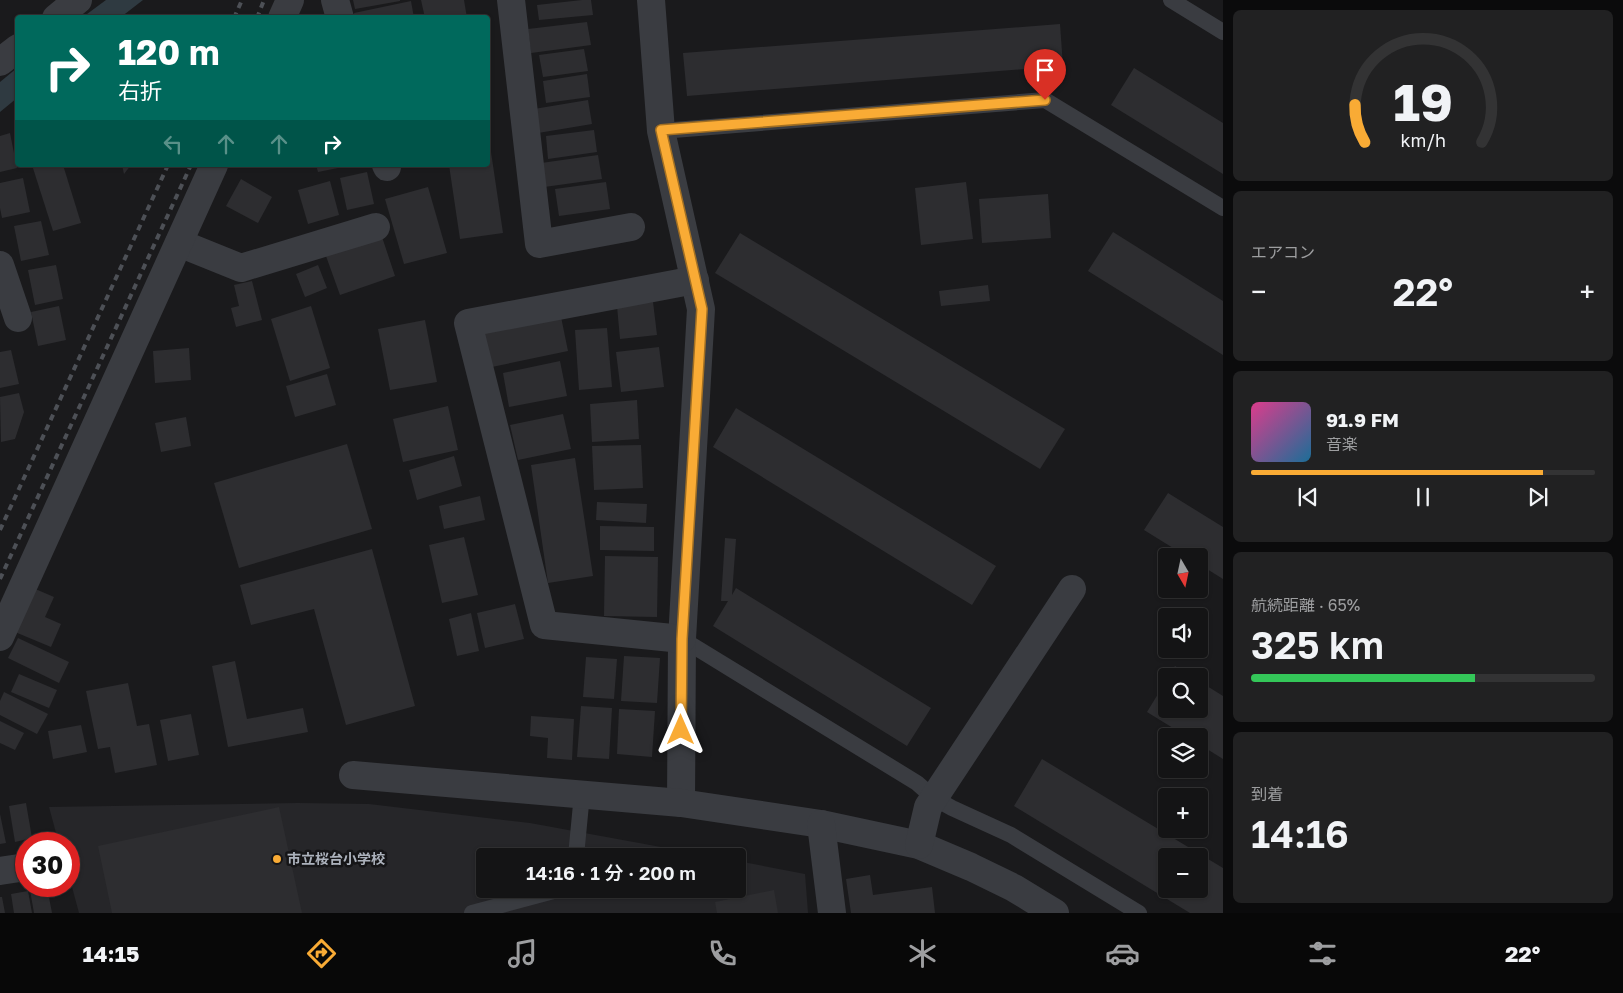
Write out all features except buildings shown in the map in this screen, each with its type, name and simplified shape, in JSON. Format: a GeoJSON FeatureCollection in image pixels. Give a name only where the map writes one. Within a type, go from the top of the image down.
{"type":"FeatureCollection","features":[{"type":"Feature","properties":{"kind":"street"},"geometry":{"type":"LineString","coordinates":[[283,15],[290,0]]}},
{"type":"Feature","properties":{"kind":"street"},"geometry":{"type":"LineString","coordinates":[[335,0],[339,15]]}},
{"type":"Feature","properties":{"kind":"street"},"geometry":{"type":"LineString","coordinates":[[511,0],[539,244],[631,227]]}},
{"type":"Feature","properties":{"kind":"street"},"geometry":{"type":"LineString","coordinates":[[651,0],[661,130],[702,309],[682,639],[681,803]]}},
{"type":"Feature","properties":{"kind":"street"},"geometry":{"type":"LineString","coordinates":[[0,62],[15,50]]}},
{"type":"Feature","properties":{"kind":"street"},"geometry":{"type":"LineString","coordinates":[[0,637],[213,167]]}},
{"type":"Feature","properties":{"kind":"street"},"geometry":{"type":"LineString","coordinates":[[179,243],[241,268],[376,227]]}},
{"type":"Feature","properties":{"kind":"street"},"geometry":{"type":"LineString","coordinates":[[0,264],[18,318]]}},
{"type":"Feature","properties":{"kind":"street"},"geometry":{"type":"LineString","coordinates":[[682,639],[544,625],[468,323],[695,280]]}},
{"type":"Feature","properties":{"kind":"street"},"geometry":{"type":"LineString","coordinates":[[919,844],[928,808],[934,798],[1072,589]]}},
{"type":"Feature","properties":{"kind":"street"},"geometry":{"type":"LineString","coordinates":[[353,775],[681,803],[821,824],[919,844],[1014,888],[1054,913]]}},
{"type":"Feature","properties":{"kind":"street"},"geometry":{"type":"LineString","coordinates":[[821,824],[832,913]]}},
{"type":"Feature","properties":{"kind":"street"},"geometry":{"type":"LineString","coordinates":[[0,871],[15,869]]}},
{"type":"Feature","properties":{"kind":"lane"},"geometry":{"type":"LineString","coordinates":[[1171,0],[1223,32]]}},
{"type":"Feature","properties":{"kind":"lane"},"geometry":{"type":"LineString","coordinates":[[661,130],[1045,100],[1223,208]]}},
{"type":"Feature","properties":{"kind":"lane"},"geometry":{"type":"LineString","coordinates":[[682,639],[918,782],[934,798],[1011,834],[1139,913]]}},
{"type":"Feature","properties":{"kind":"lane"},"geometry":{"type":"LineString","coordinates":[[577,848],[582,794]]}},
{"type":"Feature","properties":{"kind":"lane"},"geometry":{"type":"LineString","coordinates":[[472,913],[528,898]]}},
{"type":"Feature","properties":{"kind":"shaded area"},"geometry":{"type":"Polygon","coordinates":[[[106,0],[143,0],[124,15],[86,15],[106,0]]]}},
{"type":"Feature","properties":{"kind":"shaded area"},"geometry":{"type":"Polygon","coordinates":[[[15,70],[15,100],[0,112],[0,82],[15,70]]]}},
{"type":"Feature","properties":{"kind":"shaded area","name":"市立桜台小学校"},"geometry":{"type":"Polygon","coordinates":[[[298,803],[369,804],[530,823],[666,848],[476,848],[476,898],[746,898],[746,863],[805,874],[808,913],[79,913],[75,897],[80,897],[80,832],[56,832],[49,807],[298,803]]]}},
{"type":"Feature","properties":{"kind":"railway"},"geometry":{"type":"LineString","coordinates":[[235,15],[242,0]]}},
{"type":"Feature","properties":{"kind":"railway"},"geometry":{"type":"LineString","coordinates":[[258,15],[264,0]]}},
{"type":"Feature","properties":{"kind":"railway"},"geometry":{"type":"LineString","coordinates":[[0,530],[167,167]]}},
{"type":"Feature","properties":{"kind":"railway"},"geometry":{"type":"LineString","coordinates":[[0,579],[190,167]]}},
{"type":"Feature","properties":{"kind":"place","name":"市立桜台小学校"},"geometry":{"type":"Point","coordinates":[277,859]}},
{"type":"Feature","properties":{"kind":"route"},"geometry":{"type":"LineString","coordinates":[[681,730],[682,639],[702,309],[661,130],[1045,100]]}}]}
